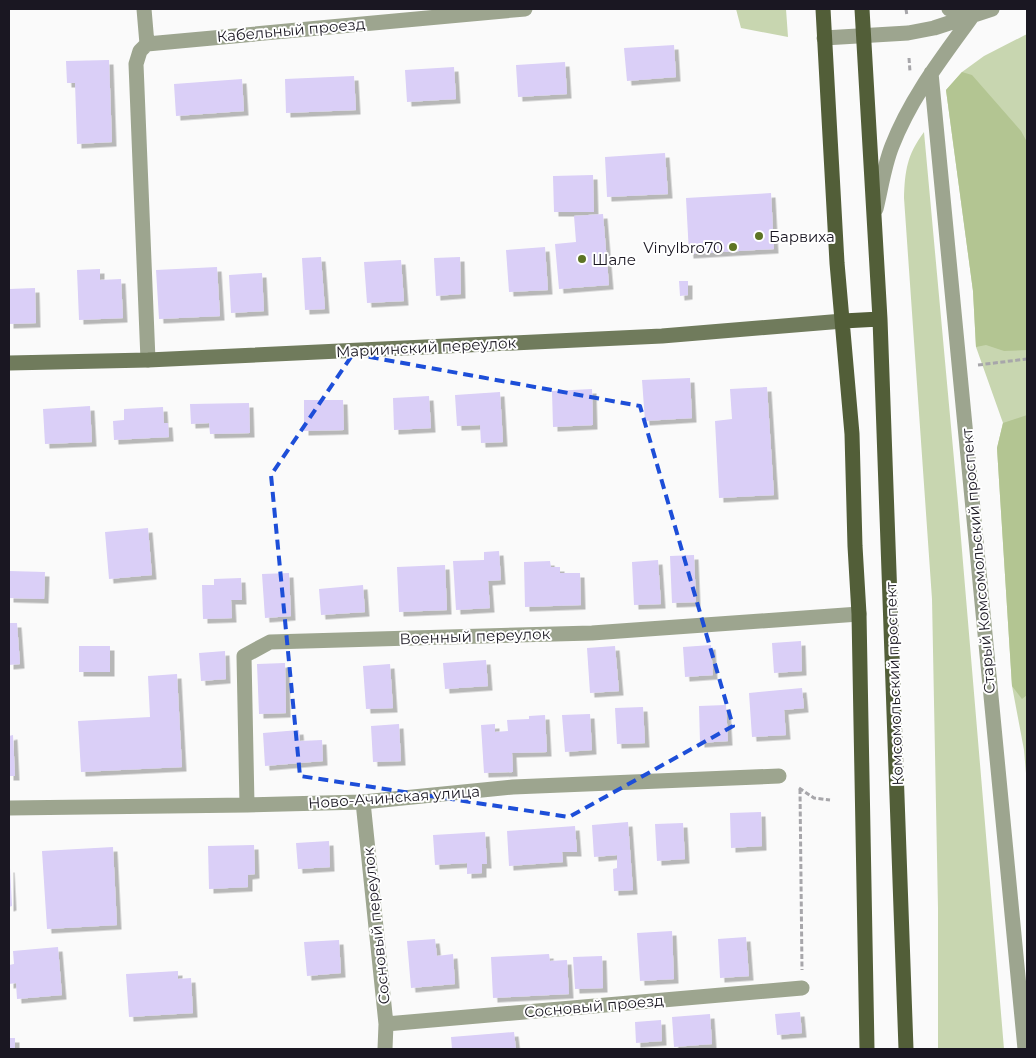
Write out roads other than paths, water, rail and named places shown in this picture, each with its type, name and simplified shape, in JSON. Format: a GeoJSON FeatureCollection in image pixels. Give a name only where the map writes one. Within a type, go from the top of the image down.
{"type":"FeatureCollection","features":[{"type":"Feature","properties":{"kind":"main road"},"geometry":{"type":"LineString","coordinates":[[822,9],[836,254],[852,434],[859,614],[867,1049]]}},
{"type":"Feature","properties":{"kind":"main road","name":"Комсомольский проспект"},"geometry":{"type":"LineString","coordinates":[[862,9],[880,319],[906,1049]]}},
{"type":"Feature","properties":{"kind":"main road"},"geometry":{"type":"LineString","coordinates":[[842,321],[880,319]]}},
{"type":"Feature","properties":{"kind":"street"},"geometry":{"type":"LineString","coordinates":[[144,9],[147,44],[140,52],[136,64],[148,360]]}},
{"type":"Feature","properties":{"kind":"street","name":"Кабельный проезд"},"geometry":{"type":"LineString","coordinates":[[147,44],[525,9]]}},
{"type":"Feature","properties":{"kind":"street"},"geometry":{"type":"LineString","coordinates":[[949,9],[973,15]]}},
{"type":"Feature","properties":{"kind":"street"},"geometry":{"type":"LineString","coordinates":[[824,38],[908,33],[934,28],[992,9]]}},
{"type":"Feature","properties":{"kind":"street","name":"Комсомольский проспект"},"geometry":{"type":"LineString","coordinates":[[874,216],[891,148],[911,103],[973,15]]}},
{"type":"Feature","properties":{"kind":"street","name":"Старый Комсомольский проспект"},"geometry":{"type":"LineString","coordinates":[[931,73],[1025,1049]]}},
{"type":"Feature","properties":{"kind":"street","name":"Мариинский переулок"},"geometry":{"type":"LineString","coordinates":[[9,363],[148,360],[662,336],[842,321]]}},
{"type":"Feature","properties":{"kind":"street","name":"Военный переулок"},"geometry":{"type":"LineString","coordinates":[[247,805],[244,656],[270,642],[592,633],[859,614]]}},
{"type":"Feature","properties":{"kind":"street","name":"Ново-Ачинская улица"},"geometry":{"type":"LineString","coordinates":[[9,808],[363,802],[513,787],[780,776]]}},
{"type":"Feature","properties":{"kind":"street","name":"Сосновый переулок"},"geometry":{"type":"LineString","coordinates":[[363,802],[386,1024],[385,1049]]}},
{"type":"Feature","properties":{"kind":"street","name":"Сосновый проезд"},"geometry":{"type":"LineString","coordinates":[[386,1024],[802,988]]}},
{"type":"Feature","properties":{"kind":"place","name":"Барвиха"},"geometry":{"type":"Point","coordinates":[759,236]}},
{"type":"Feature","properties":{"kind":"place","name":"Vinylbro70"},"geometry":{"type":"Point","coordinates":[733,247]}},
{"type":"Feature","properties":{"kind":"place","name":"Шале"},"geometry":{"type":"Point","coordinates":[582,259]}}]}
